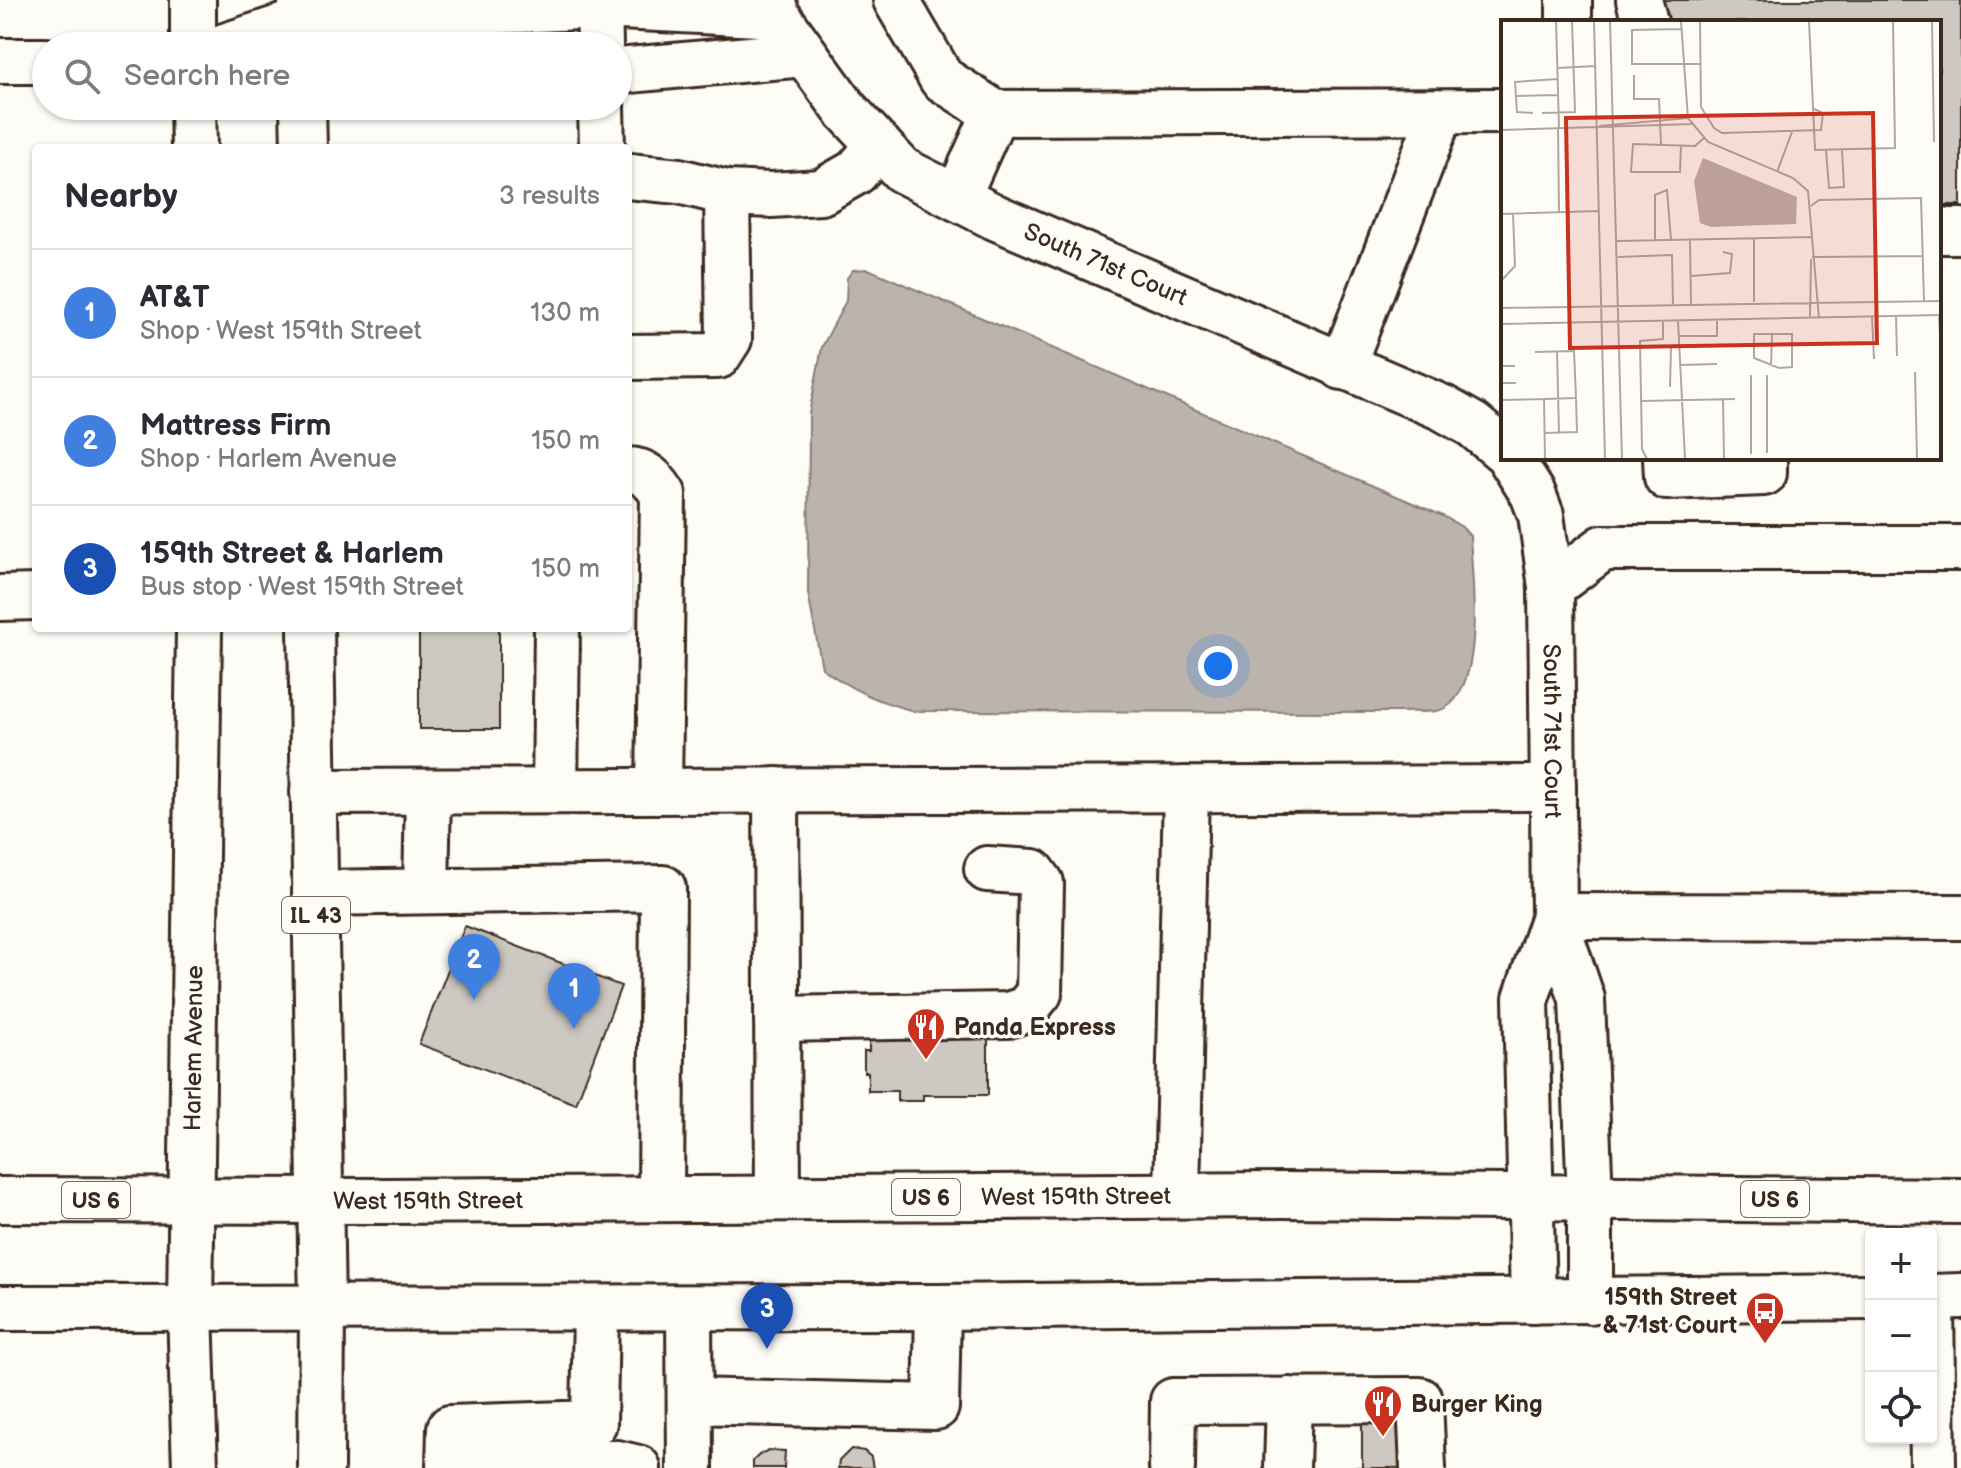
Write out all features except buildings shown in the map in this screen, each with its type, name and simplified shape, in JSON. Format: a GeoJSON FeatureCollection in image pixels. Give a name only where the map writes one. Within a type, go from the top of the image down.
{"type":"FeatureCollection","features":[{"type":"Feature","properties":{"kind":"main road"},"geometry":{"type":"LineString","coordinates":[[193,0],[193,32]]}},
{"type":"Feature","properties":{"kind":"main road"},"geometry":{"type":"LineString","coordinates":[[896,0],[942,79],[995,113],[1501,111]]}},
{"type":"Feature","properties":{"kind":"main road"},"geometry":{"type":"LineString","coordinates":[[1639,0],[1644,20]]}},
{"type":"Feature","properties":{"kind":"main road"},"geometry":{"type":"LineString","coordinates":[[269,32],[301,22],[600,17],[775,7]]}},
{"type":"Feature","properties":{"kind":"main road","name":"South 71st Court"},"geometry":{"type":"LineString","coordinates":[[775,7],[845,109],[902,170],[957,198],[1342,367],[1443,408],[1473,425],[1501,448]]}},
{"type":"Feature","properties":{"kind":"main road"},"geometry":{"type":"LineString","coordinates":[[632,70],[805,54]]}},
{"type":"Feature","properties":{"kind":"main road"},"geometry":{"type":"LineString","coordinates":[[0,61],[32,61]]}},
{"type":"Feature","properties":{"kind":"main road"},"geometry":{"type":"LineString","coordinates":[[1342,367],[1441,112]]}},
{"type":"Feature","properties":{"kind":"main road"},"geometry":{"type":"LineString","coordinates":[[957,198],[995,113]]}},
{"type":"Feature","properties":{"kind":"main road"},"geometry":{"type":"LineString","coordinates":[[193,120],[194,144]]}},
{"type":"Feature","properties":{"kind":"main road"},"geometry":{"type":"LineString","coordinates":[[303,120],[304,144]]}},
{"type":"Feature","properties":{"kind":"main road"},"geometry":{"type":"LineString","coordinates":[[601,120],[602,144]]}},
{"type":"Feature","properties":{"kind":"main road"},"geometry":{"type":"LineString","coordinates":[[632,176],[679,181],[727,193],[771,195],[821,192],[856,172],[879,145]]}},
{"type":"Feature","properties":{"kind":"main road"},"geometry":{"type":"LineString","coordinates":[[632,357],[718,356],[729,339],[727,193]]}},
{"type":"Feature","properties":{"kind":"main road","name":"South 71st Court"},"geometry":{"type":"LineString","coordinates":[[1511,460],[1533,494],[1541,515],[1551,587],[1554,916],[1582,999],[1590,1198],[1590,1301]]}},
{"type":"Feature","properties":{"kind":"main road"},"geometry":{"type":"LineString","coordinates":[[1666,460],[1667,477],[1764,473],[1764,460]]}},
{"type":"Feature","properties":{"kind":"main road"},"geometry":{"type":"LineString","coordinates":[[632,470],[653,479],[663,494],[659,791]]}},
{"type":"Feature","properties":{"kind":"main road"},"geometry":{"type":"LineString","coordinates":[[1551,587],[1603,548],[1961,548]]}},
{"type":"Feature","properties":{"kind":"main road"},"geometry":{"type":"LineString","coordinates":[[0,598],[32,597]]}},
{"type":"Feature","properties":{"kind":"main road","name":"Harlem Avenue"},"geometry":{"type":"LineString","coordinates":[[195,1468],[190,1309],[199,632]]}},
{"type":"Feature","properties":{"kind":"main road","name":"IL 43"},"geometry":{"type":"LineString","coordinates":[[311,632],[322,1310],[321,1468]]}},
{"type":"Feature","properties":{"kind":"main road"},"geometry":{"type":"LineString","coordinates":[[555,791],[557,632]]}},
{"type":"Feature","properties":{"kind":"main road"},"geometry":{"type":"LineString","coordinates":[[313,792],[1553,788]]}},
{"type":"Feature","properties":{"kind":"main road"},"geometry":{"type":"LineString","coordinates":[[1177,1195],[1186,789]]}},
{"type":"Feature","properties":{"kind":"main road"},"geometry":{"type":"LineString","coordinates":[[776,790],[778,1198]]}},
{"type":"Feature","properties":{"kind":"main road"},"geometry":{"type":"LineString","coordinates":[[426,891],[428,792]]}},
{"type":"Feature","properties":{"kind":"main road"},"geometry":{"type":"LineString","coordinates":[[777,1019],[1008,1015],[1026,1009],[1039,993],[1041,883],[1033,872],[987,869]]}},
{"type":"Feature","properties":{"kind":"main road"},"geometry":{"type":"LineString","coordinates":[[315,893],[663,888],[661,1199]]}},
{"type":"Feature","properties":{"kind":"main road"},"geometry":{"type":"LineString","coordinates":[[1554,916],[1961,917]]}},
{"type":"Feature","properties":{"kind":"main road","name":"South 71st Court"},"geometry":{"type":"LineString","coordinates":[[1533,1301],[1526,998],[1554,916]]}},
{"type":"Feature","properties":{"kind":"main road","name":"West 159th Street"},"geometry":{"type":"LineString","coordinates":[[0,1200],[1177,1195],[1961,1201]]}},
{"type":"Feature","properties":{"kind":"main road"},"geometry":{"type":"LineString","coordinates":[[1937,1298],[1961,1296]]}},
{"type":"Feature","properties":{"kind":"main road"},"geometry":{"type":"LineString","coordinates":[[0,1308],[689,1309],[1865,1297]]}},
{"type":"Feature","properties":{"kind":"main road"},"geometry":{"type":"LineString","coordinates":[[1931,1300],[1947,1388],[1933,1468]]}},
{"type":"Feature","properties":{"kind":"main road"},"geometry":{"type":"LineString","coordinates":[[690,1401],[936,1407],[938,1307]]}},
{"type":"Feature","properties":{"kind":"main road"},"geometry":{"type":"LineString","coordinates":[[596,1309],[594,1423],[450,1428],[450,1466],[617,1463],[638,1468]]}},
{"type":"Feature","properties":{"kind":"main road"},"geometry":{"type":"LineString","coordinates":[[689,1309],[690,1468]]}},
{"type":"Feature","properties":{"kind":"main road"},"geometry":{"type":"LineString","coordinates":[[1172,1468],[1173,1401],[1289,1400],[1420,1400],[1423,1468]]}},
{"type":"Feature","properties":{"kind":"main road"},"geometry":{"type":"LineString","coordinates":[[1287,1468],[1289,1400]]}},
{"type":"Feature","properties":{"kind":"shaded area"},"geometry":{"type":"Polygon","coordinates":[[[868,269],[1443,516],[1462,527],[1470,536],[1474,629],[1466,677],[1458,695],[1445,708],[1424,712],[914,711],[866,694],[822,668],[808,593],[809,414],[822,347],[846,301],[847,278],[853,270],[868,269]]]}},
{"type":"Feature","properties":{"kind":"place","name":"Mattress Firm"},"geometry":{"type":"Point","coordinates":[474,1000]}},
{"type":"Feature","properties":{"kind":"place","name":"AT&T"},"geometry":{"type":"Point","coordinates":[574,1029]}},
{"type":"Feature","properties":{"kind":"place","name":"Panda Express"},"geometry":{"type":"Point","coordinates":[926,1061]}},
{"type":"Feature","properties":{"kind":"place","name":"159th Street & 71st Court"},"geometry":{"type":"Point","coordinates":[1765,1345]}},
{"type":"Feature","properties":{"kind":"place","name":"159th Street & Harlem"},"geometry":{"type":"Point","coordinates":[767,1349]}},
{"type":"Feature","properties":{"kind":"place","name":"Burger King"},"geometry":{"type":"Point","coordinates":[1383,1438]}}]}
